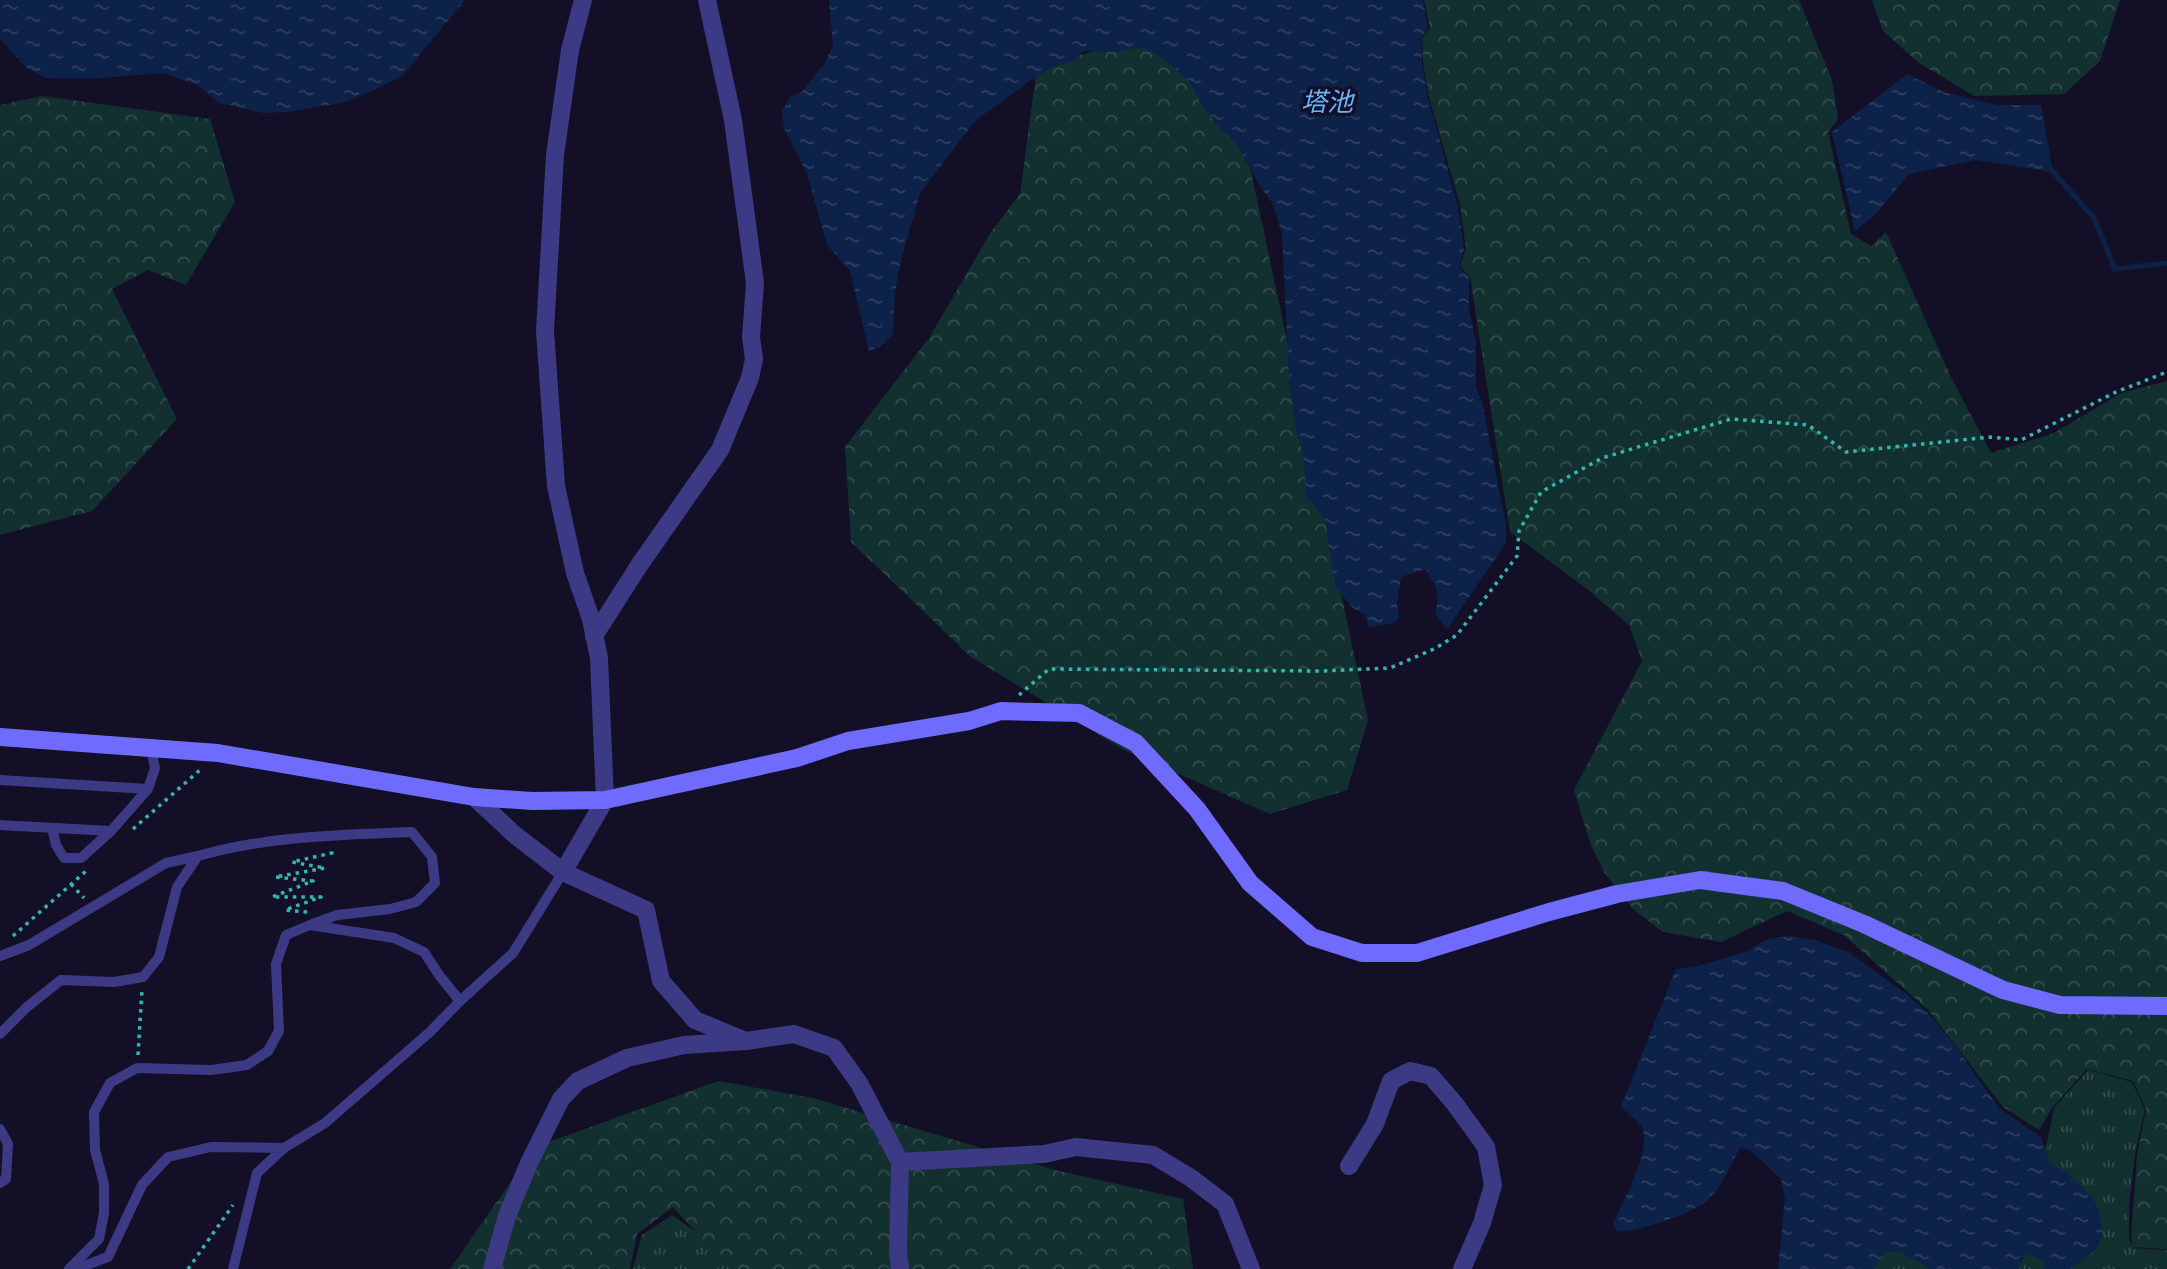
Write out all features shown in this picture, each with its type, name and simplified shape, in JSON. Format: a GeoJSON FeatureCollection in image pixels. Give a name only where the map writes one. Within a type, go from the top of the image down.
{"type":"FeatureCollection","features":[{"type":"Feature","properties":{"kind":"street"},"geometry":{"type":"LineString","coordinates":[[563,872],[605,800],[601,679],[594,636],[575,573],[556,486],[545,331],[555,155],[570,50],[583,0]]}},
{"type":"Feature","properties":{"kind":"street"},"geometry":{"type":"LineString","coordinates":[[594,636],[640,564],[720,450],[750,378],[754,359],[751,337],[755,283],[733,120],[708,0]]}},
{"type":"Feature","properties":{"kind":"street"},"geometry":{"type":"LineString","coordinates":[[0,737],[218,753],[474,797],[532,801],[605,800],[797,758],[848,741],[970,721],[1000,711],[1079,713],[1136,743],[1197,808],[1250,883],[1312,937],[1362,953],[1417,953],[1617,894],[1700,880],[1783,891],[1864,924],[2003,990],[2060,1005],[2167,1006]]}},
{"type":"Feature","properties":{"kind":"street"},"geometry":{"type":"LineString","coordinates":[[474,797],[515,835],[563,872],[646,910],[662,981],[695,1020],[746,1041]]}},
{"type":"Feature","properties":{"kind":"street"},"geometry":{"type":"LineString","coordinates":[[492,1269],[508,1216],[529,1163],[561,1099],[578,1081],[627,1058],[684,1045],[746,1041],[794,1034],[834,1048],[859,1083],[901,1162],[898,1251],[900,1269]]}},
{"type":"Feature","properties":{"kind":"street"},"geometry":{"type":"LineString","coordinates":[[1349,1166],[1375,1124],[1391,1081],[1410,1072],[1430,1076],[1455,1104],[1486,1147],[1493,1185],[1482,1223],[1462,1269]]}},
{"type":"Feature","properties":{"kind":"street"},"geometry":{"type":"LineString","coordinates":[[901,1162],[1044,1154],[1076,1147],[1153,1155],[1191,1178],[1225,1204],[1251,1269]]}},
{"type":"Feature","properties":{"kind":"lane"},"geometry":{"type":"LineString","coordinates":[[52,828],[56,845],[64,858],[80,858],[111,831],[148,789],[155,768],[151,749]]}},
{"type":"Feature","properties":{"kind":"lane"},"geometry":{"type":"LineString","coordinates":[[0,780],[148,789]]}},
{"type":"Feature","properties":{"kind":"lane"},"geometry":{"type":"LineString","coordinates":[[0,825],[111,831]]}},
{"type":"Feature","properties":{"kind":"lane"},"geometry":{"type":"LineString","coordinates":[[0,956],[29,945],[166,863],[232,846],[312,836],[412,832],[432,857],[435,883],[416,902],[390,909],[337,915],[286,936],[276,964],[279,1031],[268,1051],[247,1065],[211,1070],[137,1068],[110,1083],[94,1112],[95,1150],[104,1184],[104,1213],[99,1239],[69,1269]]}},
{"type":"Feature","properties":{"kind":"lane"},"geometry":{"type":"LineString","coordinates":[[0,1034],[27,1007],[61,980],[114,982],[143,977],[159,957],[177,887],[198,856]]}},
{"type":"Feature","properties":{"kind":"lane"},"geometry":{"type":"LineString","coordinates":[[233,1269],[257,1173],[284,1148],[326,1123],[430,1032],[513,953],[563,872]]}},
{"type":"Feature","properties":{"kind":"lane"},"geometry":{"type":"LineString","coordinates":[[310,925],[394,938],[424,952],[460,1001]]}},
{"type":"Feature","properties":{"kind":"lane"},"geometry":{"type":"LineString","coordinates":[[0,1129],[8,1144],[6,1179],[0,1183]]}},
{"type":"Feature","properties":{"kind":"lane"},"geometry":{"type":"LineString","coordinates":[[75,1269],[108,1257],[142,1185],[168,1157],[211,1147],[284,1148]]}},
{"type":"Feature","properties":{"kind":"path"},"geometry":{"type":"LineString","coordinates":[[1000,711],[1049,669],[1321,671],[1390,668],[1434,649],[1457,635],[1517,556],[1519,531],[1541,492],[1602,458],[1662,439],[1731,419],[1808,425],[1846,452],[1990,437],[2021,440],[2116,391],[2167,372]]}},
{"type":"Feature","properties":{"kind":"path"},"geometry":{"type":"LineString","coordinates":[[312,836],[332,853],[292,862],[325,869],[275,877],[313,881],[272,897],[321,897],[285,910],[337,915]]}},
{"type":"Feature","properties":{"kind":"path"},"geometry":{"type":"LineString","coordinates":[[137,1068],[143,977]]}},
{"type":"Feature","properties":{"kind":"path"},"geometry":{"type":"LineString","coordinates":[[188,1269],[236,1202]]}},
{"type":"Feature","properties":{"kind":"green space"},"geometry":{"type":"Polygon","coordinates":[[[1424,0],[1799,0],[1832,80],[1838,119],[1828,132],[1851,234],[1871,246],[1886,232],[1951,377],[1991,453],[2054,433],[2121,393],[2167,381],[2167,1249],[2133,1247],[2131,1237],[2137,1155],[2146,1109],[2133,1081],[2087,1069],[2052,1108],[2039,1130],[2003,1107],[1929,1011],[1844,935],[1787,911],[1721,942],[1663,932],[1633,909],[1604,872],[1590,843],[1574,790],[1642,661],[1629,625],[1587,589],[1510,532],[1470,277],[1460,266],[1466,248],[1460,205],[1429,97],[1423,62],[1422,39],[1430,28],[1424,0]]]}},
{"type":"Feature","properties":{"kind":"green space"},"geometry":{"type":"Polygon","coordinates":[[[1872,0],[2120,0],[2100,61],[2064,94],[1974,96],[1919,63],[1883,31],[1872,0]]]}},
{"type":"Feature","properties":{"kind":"green space"},"geometry":{"type":"Polygon","coordinates":[[[1141,38],[1213,79],[1249,162],[1368,720],[1347,790],[1270,814],[1124,750],[971,657],[851,542],[845,447],[929,338],[991,232],[1020,194],[1037,67],[1141,38]]]}},
{"type":"Feature","properties":{"kind":"green space"},"geometry":{"type":"Polygon","coordinates":[[[42,96],[210,119],[235,202],[186,285],[148,270],[112,289],[177,419],[92,511],[0,535],[0,105],[42,96]]]}},
{"type":"Feature","properties":{"kind":"green space"},"geometry":{"type":"Polygon","coordinates":[[[2088,1070],[2132,1082],[2145,1109],[2135,1155],[2129,1206],[2129,1239],[2134,1248],[2167,1250],[2167,1269],[1848,1269],[1901,1243],[2031,1221],[2054,1108],[2088,1070]]]}},
{"type":"Feature","properties":{"kind":"green space"},"geometry":{"type":"Polygon","coordinates":[[[718,1081],[813,1098],[1055,1170],[1183,1199],[1193,1269],[739,1269],[706,1243],[673,1207],[637,1234],[630,1269],[450,1269],[535,1147],[718,1081]]]}},
{"type":"Feature","properties":{"kind":"green space"},"geometry":{"type":"Polygon","coordinates":[[[672,1215],[748,1269],[633,1269],[642,1235],[672,1215]]]}},
{"type":"Feature","properties":{"kind":"water"},"geometry":{"type":"Polygon","coordinates":[[[0,0],[465,0],[403,75],[345,102],[288,112],[263,113],[219,103],[199,86],[164,73],[101,78],[46,78],[28,69],[0,39],[0,0]]]}},
{"type":"Feature","properties":{"kind":"water","name":"塔池"},"geometry":{"type":"Polygon","coordinates":[[[829,0],[1423,0],[1428,28],[1421,39],[1422,62],[1428,98],[1458,206],[1464,249],[1459,267],[1469,277],[1469,310],[1476,343],[1476,387],[1482,402],[1506,526],[1506,543],[1447,629],[1435,614],[1436,590],[1425,569],[1401,577],[1397,603],[1399,618],[1394,623],[1369,627],[1365,615],[1352,607],[1335,587],[1325,519],[1306,496],[1304,458],[1295,424],[1289,382],[1282,234],[1273,204],[1235,142],[1216,124],[1189,81],[1159,55],[1140,47],[1115,52],[1083,51],[1075,61],[1055,66],[1031,80],[976,120],[920,193],[900,264],[893,334],[880,347],[869,351],[850,271],[827,245],[807,174],[784,128],[782,111],[790,97],[802,92],[824,64],[833,46],[829,0]]]}},
{"type":"Feature","properties":{"kind":"water"},"geometry":{"type":"Polygon","coordinates":[[[1907,74],[1946,93],[1997,105],[2041,105],[2053,172],[1975,160],[1909,174],[1874,216],[1855,231],[1832,132],[1907,74]]]}},
{"type":"Feature","properties":{"kind":"water"},"geometry":{"type":"Polygon","coordinates":[[[1789,936],[1815,940],[1848,952],[1904,992],[1928,1013],[1954,1044],[1999,1108],[2041,1137],[2050,1163],[2069,1174],[2093,1198],[2103,1231],[2099,1244],[2092,1253],[2070,1269],[2045,1269],[2042,1260],[2025,1255],[2019,1269],[1931,1269],[1900,1252],[1886,1252],[1873,1269],[1778,1269],[1785,1198],[1781,1179],[1749,1149],[1740,1148],[1719,1187],[1702,1204],[1650,1226],[1617,1231],[1613,1224],[1640,1161],[1644,1135],[1639,1123],[1621,1107],[1676,969],[1695,967],[1748,951],[1765,940],[1789,936]]]}},
{"type":"Feature","properties":{"kind":"waterway"},"geometry":{"type":"LineString","coordinates":[[2049,167],[2094,218],[2115,269],[2167,263]]}}]}
